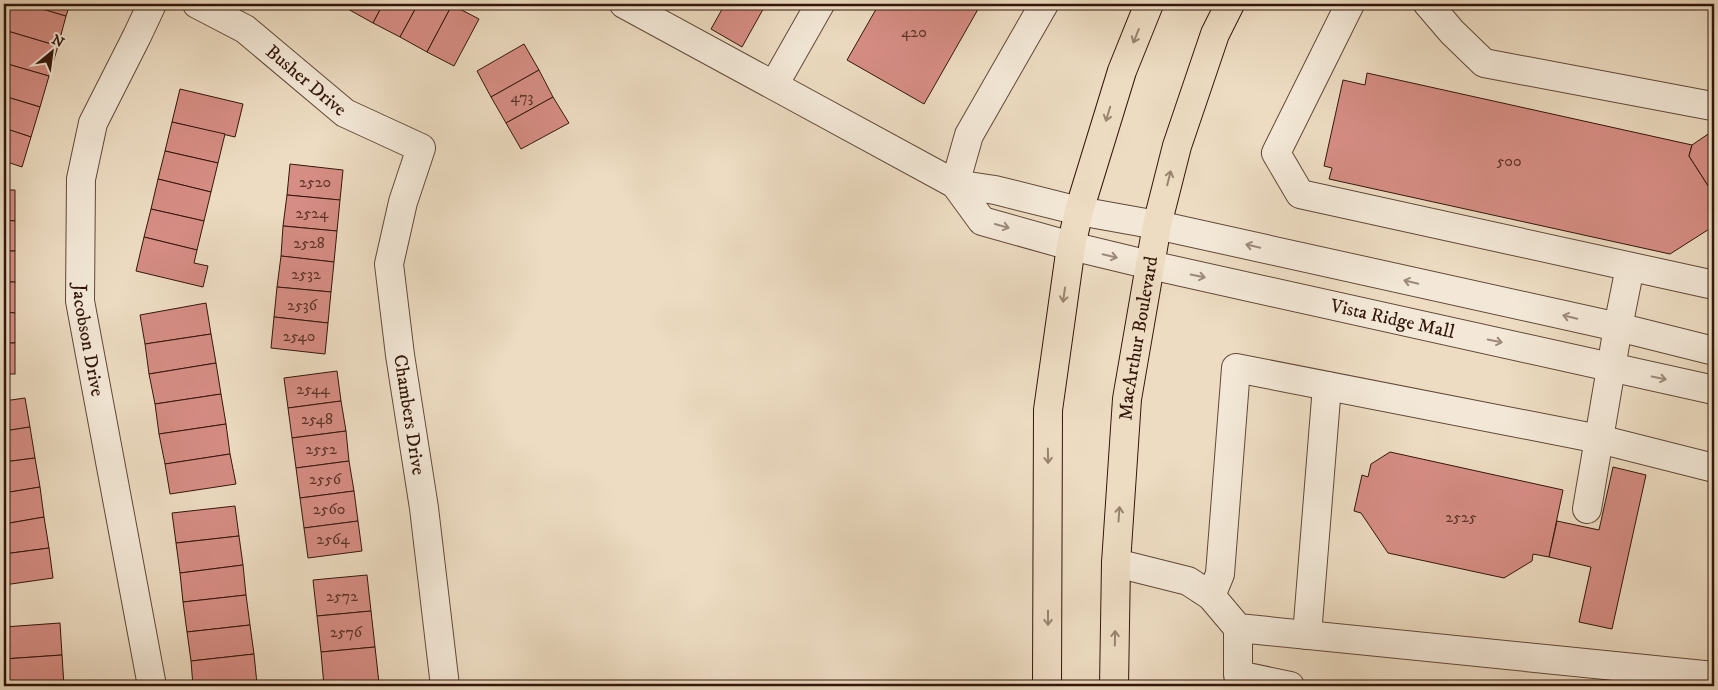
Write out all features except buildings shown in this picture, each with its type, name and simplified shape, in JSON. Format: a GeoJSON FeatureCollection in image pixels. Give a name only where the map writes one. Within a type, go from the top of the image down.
{"type":"FeatureCollection","features":[{"type":"Feature","properties":{"kind":"main road"},"geometry":{"type":"LineString","coordinates":[[1047,686],[1048,410],[1071,246],[1079,211],[1122,71],[1149,4]]}},
{"type":"Feature","properties":{"kind":"main road"},"geometry":{"type":"LineString","coordinates":[[1215,34],[1222,4]]}},
{"type":"Feature","properties":{"kind":"main road","name":"MacArthur Boulevard"},"geometry":{"type":"LineString","coordinates":[[1114,686],[1116,562],[1127,399],[1157,225],[1177,146],[1215,34],[1230,4]]}},
{"type":"Feature","properties":{"kind":"street","name":"Jacobson Drive"},"geometry":{"type":"LineString","coordinates":[[152,4],[93,123],[81,179],[80,301],[152,686]]}},
{"type":"Feature","properties":{"kind":"street","name":"Busher Drive"},"geometry":{"type":"LineString","coordinates":[[197,4],[244,29],[345,113],[421,148]]}},
{"type":"Feature","properties":{"kind":"street"},"geometry":{"type":"LineString","coordinates":[[624,4],[955,184],[995,190],[1079,211],[1157,225],[1714,350]]}},
{"type":"Feature","properties":{"kind":"street"},"geometry":{"type":"LineString","coordinates":[[774,85],[820,4]]}},
{"type":"Feature","properties":{"kind":"street"},"geometry":{"type":"LineString","coordinates":[[955,184],[969,135],[1044,4]]}},
{"type":"Feature","properties":{"kind":"street"},"geometry":{"type":"LineString","coordinates":[[1350,4],[1276,153],[1300,194],[1714,285]]}},
{"type":"Feature","properties":{"kind":"street"},"geometry":{"type":"LineString","coordinates":[[1428,4],[1452,32],[1484,63],[1712,106],[1714,104]]}},
{"type":"Feature","properties":{"kind":"street","name":"Chambers Drive"},"geometry":{"type":"LineString","coordinates":[[421,148],[404,202],[389,264],[400,355],[424,508],[445,686]]}},
{"type":"Feature","properties":{"kind":"street","name":"Vista Ridge Mall"},"geometry":{"type":"LineString","coordinates":[[955,184],[982,221],[1071,246],[1714,390]]}},
{"type":"Feature","properties":{"kind":"street"},"geometry":{"type":"LineString","coordinates":[[1588,509],[1618,327],[1630,267]]}},
{"type":"Feature","properties":{"kind":"street"},"geometry":{"type":"LineString","coordinates":[[1211,596],[1220,574],[1236,368],[1599,439],[1714,468]]}},
{"type":"Feature","properties":{"kind":"street"},"geometry":{"type":"LineString","coordinates":[[1307,635],[1327,386]]}},
{"type":"Feature","properties":{"kind":"street"},"geometry":{"type":"LineString","coordinates":[[1116,562],[1188,580],[1211,596],[1238,628],[1238,675],[1290,686]]}},
{"type":"Feature","properties":{"kind":"street"},"geometry":{"type":"LineString","coordinates":[[1238,628],[1714,676]]}}]}
